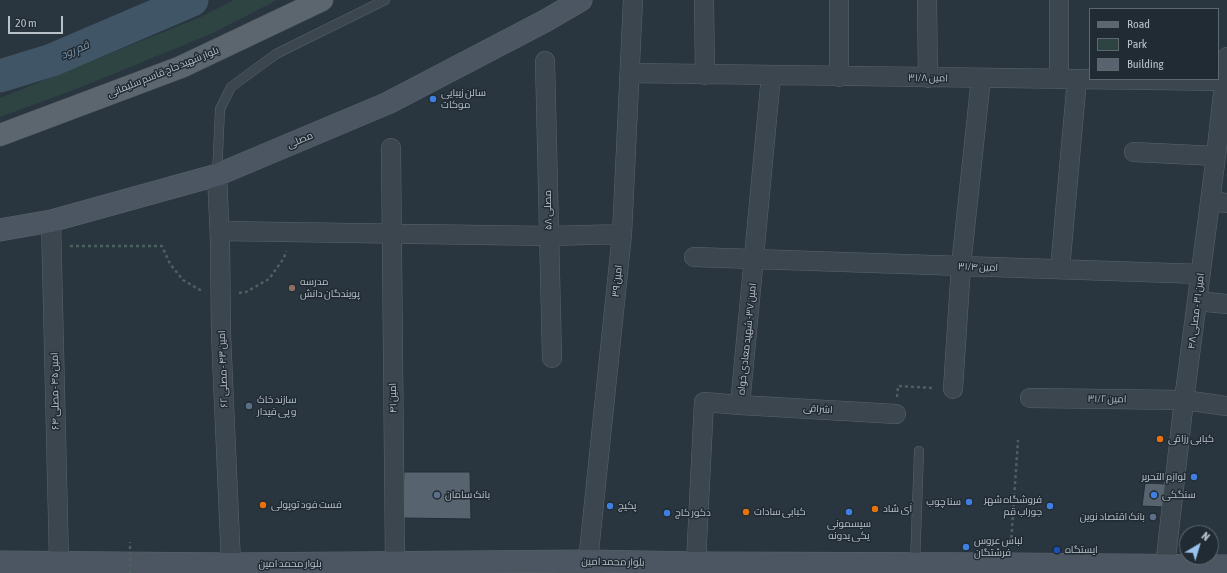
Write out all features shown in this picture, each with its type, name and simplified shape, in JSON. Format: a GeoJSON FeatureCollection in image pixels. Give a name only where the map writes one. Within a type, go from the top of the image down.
{"type":"FeatureCollection","features":[{"type":"Feature","properties":{"kind":"main road","name":"بلوار شهید حاج قاسم سلیمانی"},"geometry":{"type":"LineString","coordinates":[[0,135],[182,67],[322,0]]}},
{"type":"Feature","properties":{"kind":"main road","name":"مصلی"},"geometry":{"type":"LineString","coordinates":[[0,230],[52,221],[217,175],[388,103],[545,21],[581,0]]}},
{"type":"Feature","properties":{"kind":"main road","name":"بلوار محمد امین"},"geometry":{"type":"LineString","coordinates":[[0,562],[231,564],[588,561],[1227,566]]}},
{"type":"Feature","properties":{"kind":"street","name":"امین ۳۹"},"geometry":{"type":"LineString","coordinates":[[588,561],[622,234],[632,0]]}},
{"type":"Feature","properties":{"kind":"street"},"geometry":{"type":"LineString","coordinates":[[704,0],[705,75]]}},
{"type":"Feature","properties":{"kind":"street"},"geometry":{"type":"LineString","coordinates":[[838,0],[838,76]]}},
{"type":"Feature","properties":{"kind":"street"},"geometry":{"type":"LineString","coordinates":[[927,0],[928,78]]}},
{"type":"Feature","properties":{"kind":"street"},"geometry":{"type":"LineString","coordinates":[[1059,0],[1068,79],[1060,269]]}},
{"type":"Feature","properties":{"kind":"street","name":"امین ۳۱ - مصلی ۴۸"},"geometry":{"type":"LineString","coordinates":[[1165,566],[1184,400],[1201,274],[1219,202],[1216,156],[1226,81],[1227,57]]}},
{"type":"Feature","properties":{"kind":"street","name":"مصلی ۵۸"},"geometry":{"type":"LineString","coordinates":[[545,61],[552,358]]}},
{"type":"Feature","properties":{"kind":"street","name":"امین ۳۱/۸"},"geometry":{"type":"LineString","coordinates":[[630,73],[1089,79]]}},
{"type":"Feature","properties":{"kind":"street","name":"امین ۳۷- شهید معادی خواه"},"geometry":{"type":"LineString","coordinates":[[696,563],[704,402],[740,405],[755,259],[771,76]]}},
{"type":"Feature","properties":{"kind":"street"},"geometry":{"type":"LineString","coordinates":[[953,389],[961,266],[981,78]]}},
{"type":"Feature","properties":{"kind":"street","name":"امین ۳۱/۸"},"geometry":{"type":"LineString","coordinates":[[1147,80],[1226,81]]}},
{"type":"Feature","properties":{"kind":"street","name":"امین ۴۱"},"geometry":{"type":"LineString","coordinates":[[391,148],[396,563]]}},
{"type":"Feature","properties":{"kind":"street"},"geometry":{"type":"LineString","coordinates":[[1134,152],[1216,156]]}},
{"type":"Feature","properties":{"kind":"street","name":"امین ۴۳ - مصلی ۶۲"},"geometry":{"type":"LineString","coordinates":[[217,175],[220,231],[221,334],[231,564]]}},
{"type":"Feature","properties":{"kind":"street","name":"امین ۴۵ - مصلی ۶۴"},"geometry":{"type":"LineString","coordinates":[[52,221],[58,562]]}},
{"type":"Feature","properties":{"kind":"street"},"geometry":{"type":"LineString","coordinates":[[220,231],[549,236],[622,234]]}},
{"type":"Feature","properties":{"kind":"street","name":"امین ۳۱/۴"},"geometry":{"type":"LineString","coordinates":[[694,257],[1201,274]]}},
{"type":"Feature","properties":{"kind":"street"},"geometry":{"type":"LineString","coordinates":[[1197,301],[1227,304]]}},
{"type":"Feature","properties":{"kind":"street","name":"امین ۳۱/۲"},"geometry":{"type":"LineString","coordinates":[[1030,398],[1184,400],[1227,406]]}},
{"type":"Feature","properties":{"kind":"street","name":"اشراقی"},"geometry":{"type":"LineString","coordinates":[[740,405],[896,414]]}},
{"type":"Feature","properties":{"kind":"lane"},"geometry":{"type":"LineString","coordinates":[[217,175],[220,110],[230,87],[276,54],[385,0]]}},
{"type":"Feature","properties":{"kind":"lane"},"geometry":{"type":"LineString","coordinates":[[916,564],[919,451]]}},
{"type":"Feature","properties":{"kind":"path"},"geometry":{"type":"LineString","coordinates":[[52,246],[162,246],[170,264],[183,280],[201,291],[221,295],[246,292],[269,279],[284,258],[290,233]]}},
{"type":"Feature","properties":{"kind":"path"},"geometry":{"type":"LineString","coordinates":[[896,414],[898,386],[953,389]]}},
{"type":"Feature","properties":{"kind":"path"},"geometry":{"type":"LineString","coordinates":[[1010,564],[1018,440]]}},
{"type":"Feature","properties":{"kind":"path"},"geometry":{"type":"LineString","coordinates":[[130,542],[130,573]]}},
{"type":"Feature","properties":{"kind":"green space"},"geometry":{"type":"Polygon","coordinates":[[[234,0],[277,0],[213,33],[79,88],[0,117],[0,98],[203,16],[234,0]]]}},
{"type":"Feature","properties":{"kind":"building","name":"بانک سامان"},"geometry":{"type":"Polygon","coordinates":[[[404,472],[470,472],[471,519],[402,518],[404,472]]]}},
{"type":"Feature","properties":{"kind":"building","name":"سنگکی"},"geometry":{"type":"Polygon","coordinates":[[[1145,483],[1166,484],[1163,507],[1142,506],[1145,483]]]}},
{"type":"Feature","properties":{"kind":"waterway","name":"قم رود"},"geometry":{"type":"LineString","coordinates":[[0,76],[52,60],[192,0]]}},
{"type":"Feature","properties":{"kind":"place","name":"سالن زیبایی موکات"},"geometry":{"type":"Point","coordinates":[433,99]}},
{"type":"Feature","properties":{"kind":"place","name":"مدرسه پویندگان دانش"},"geometry":{"type":"Point","coordinates":[292,288]}},
{"type":"Feature","properties":{"kind":"place","name":"سازند خاک و پی فیدار"},"geometry":{"type":"Point","coordinates":[249,406]}},
{"type":"Feature","properties":{"kind":"place","name":"کبابی رزاقی"},"geometry":{"type":"Point","coordinates":[1160,439]}},
{"type":"Feature","properties":{"kind":"place","name":"لوازم التحریر"},"geometry":{"type":"Point","coordinates":[1194,477]}},
{"type":"Feature","properties":{"kind":"place","name":"بانک سامان"},"geometry":{"type":"Point","coordinates":[437,495]}},
{"type":"Feature","properties":{"kind":"place","name":"سنگکی"},"geometry":{"type":"Point","coordinates":[1154,495]}},
{"type":"Feature","properties":{"kind":"place","name":"سنا چوب"},"geometry":{"type":"Point","coordinates":[969,502]}},
{"type":"Feature","properties":{"kind":"place","name":"فست فود توپولی"},"geometry":{"type":"Point","coordinates":[263,505]}},
{"type":"Feature","properties":{"kind":"place","name":"پکیج"},"geometry":{"type":"Point","coordinates":[610,506]}},
{"type":"Feature","properties":{"kind":"place","name":"فروشگاه شهر جوراب قم"},"geometry":{"type":"Point","coordinates":[1050,506]}},
{"type":"Feature","properties":{"kind":"place","name":"آی شاد"},"geometry":{"type":"Point","coordinates":[875,509]}},
{"type":"Feature","properties":{"kind":"place","name":"کبابی سادات"},"geometry":{"type":"Point","coordinates":[746,512]}},
{"type":"Feature","properties":{"kind":"place","name":"سیسمونی یکی یدونه"},"geometry":{"type":"Point","coordinates":[849,512]}},
{"type":"Feature","properties":{"kind":"place","name":"دکور کاج"},"geometry":{"type":"Point","coordinates":[667,513]}},
{"type":"Feature","properties":{"kind":"place","name":"بانک اقتصاد نوین"},"geometry":{"type":"Point","coordinates":[1153,517]}},
{"type":"Feature","properties":{"kind":"place","name":"لباس عروس فرشتگان"},"geometry":{"type":"Point","coordinates":[966,547]}},
{"type":"Feature","properties":{"kind":"place","name":"ایستگاه"},"geometry":{"type":"Point","coordinates":[1057,550]}}]}
